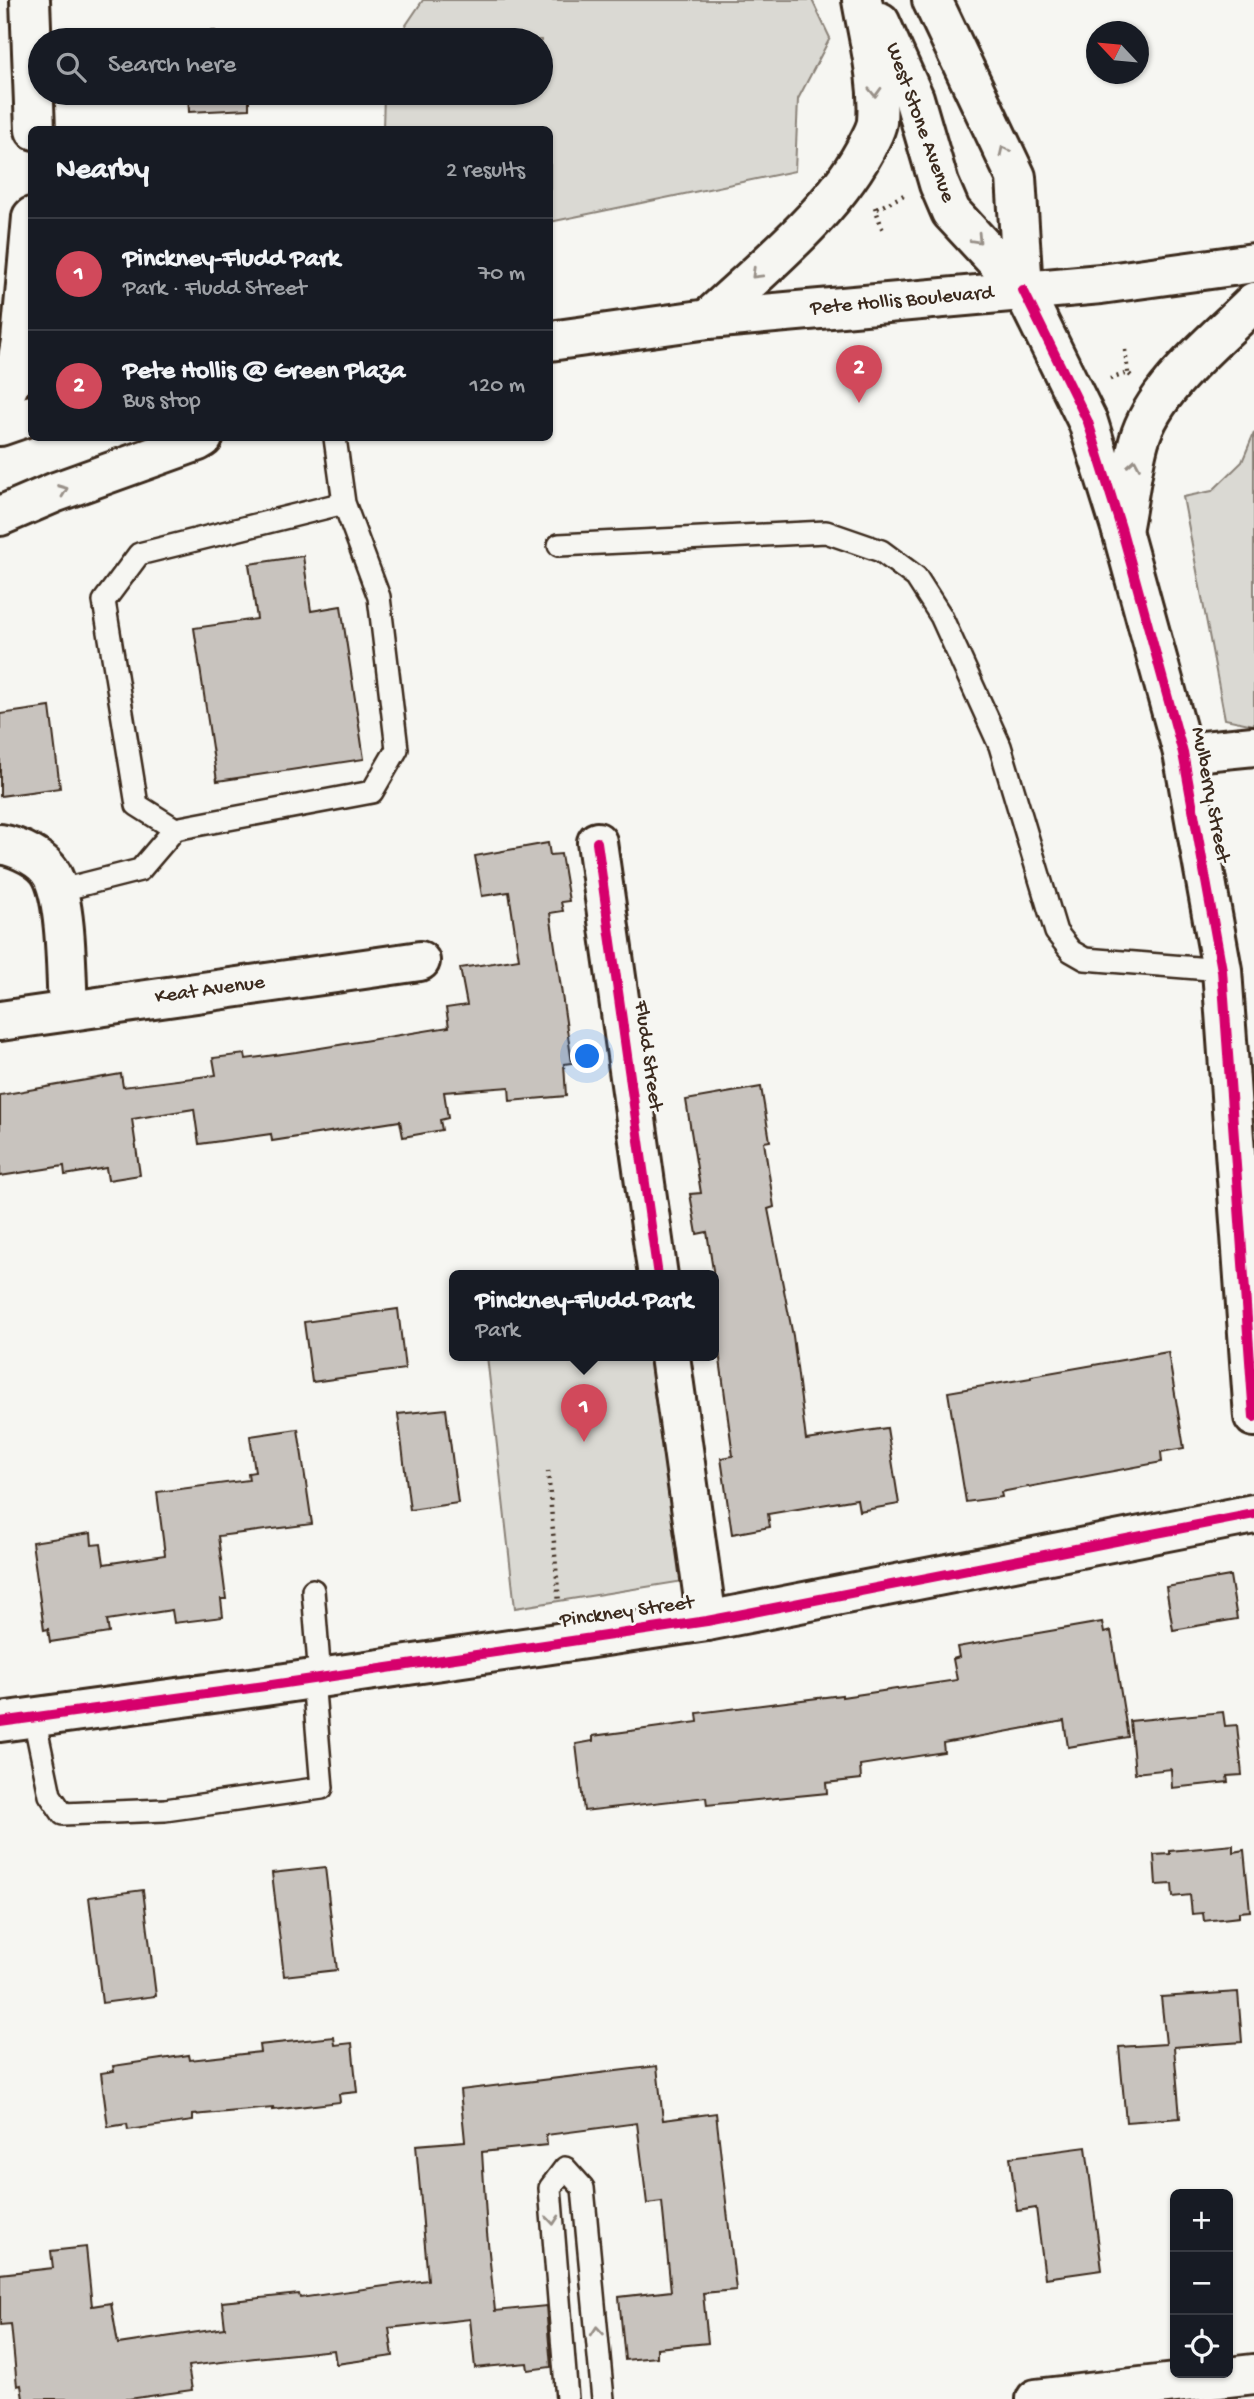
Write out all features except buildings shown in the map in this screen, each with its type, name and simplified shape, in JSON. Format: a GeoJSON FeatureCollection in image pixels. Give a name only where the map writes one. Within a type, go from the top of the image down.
{"type":"FeatureCollection","features":[{"type":"Feature","properties":{"kind":"street"},"geometry":{"type":"LineString","coordinates":[[30,0],[31,28]]}},
{"type":"Feature","properties":{"kind":"street"},"geometry":{"type":"LineString","coordinates":[[708,319],[822,211],[862,158],[877,125],[874,67],[862,0]]}},
{"type":"Feature","properties":{"kind":"street","name":"West Stone Avenue"},"geometry":{"type":"LineString","coordinates":[[871,0],[914,98],[939,184],[951,212],[1023,290]]}},
{"type":"Feature","properties":{"kind":"street"},"geometry":{"type":"LineString","coordinates":[[932,0],[1016,177],[1023,290]]}},
{"type":"Feature","properties":{"kind":"street"},"geometry":{"type":"LineString","coordinates":[[34,105],[35,126]]}},
{"type":"Feature","properties":{"kind":"street"},"geometry":{"type":"LineString","coordinates":[[0,405],[16,370],[28,262]]}},
{"type":"Feature","properties":{"kind":"street","name":"Pete Hollis Boulevard"},"geometry":{"type":"LineString","coordinates":[[553,341],[708,319],[1101,284],[1254,263]]}},
{"type":"Feature","properties":{"kind":"street","name":"Mulberry Street"},"geometry":{"type":"LineString","coordinates":[[1023,290],[1088,422],[1122,531],[1183,753],[1222,970],[1249,1275],[1254,1417]]}},
{"type":"Feature","properties":{"kind":"street"},"geometry":{"type":"LineString","coordinates":[[1122,531],[1139,440],[1154,406],[1174,380],[1254,302]]}},
{"type":"Feature","properties":{"kind":"street"},"geometry":{"type":"LineString","coordinates":[[0,426],[28,416]]}},
{"type":"Feature","properties":{"kind":"street"},"geometry":{"type":"LineString","coordinates":[[0,516],[56,492],[198,441]]}},
{"type":"Feature","properties":{"kind":"street"},"geometry":{"type":"LineString","coordinates":[[1183,753],[1254,746]]}},
{"type":"Feature","properties":{"kind":"street","name":"Fludd Street"},"geometry":{"type":"LineString","coordinates":[[597,842],[657,1270]]}},
{"type":"Feature","properties":{"kind":"street"},"geometry":{"type":"LineString","coordinates":[[0,844],[34,857],[53,876],[61,911],[68,1011]]}},
{"type":"Feature","properties":{"kind":"street","name":"Keat Avenue"},"geometry":{"type":"LineString","coordinates":[[0,1021],[420,961]]}},
{"type":"Feature","properties":{"kind":"street"},"geometry":{"type":"LineString","coordinates":[[671,1361],[707,1621]]}},
{"type":"Feature","properties":{"kind":"street","name":"Pinckney Street"},"geometry":{"type":"LineString","coordinates":[[17,1720],[707,1621],[1254,1514]]}},
{"type":"Feature","properties":{"kind":"street"},"geometry":{"type":"LineString","coordinates":[[1036,2399],[1254,2374]]}},
{"type":"Feature","properties":{"kind":"lane"},"geometry":{"type":"LineString","coordinates":[[57,891],[141,870],[176,829],[372,792],[397,749],[379,597],[344,503],[335,441]]}},
{"type":"Feature","properties":{"kind":"lane"},"geometry":{"type":"LineString","coordinates":[[176,829],[137,805],[104,601],[139,554],[344,503]]}},
{"type":"Feature","properties":{"kind":"lane"},"geometry":{"type":"LineString","coordinates":[[559,545],[826,532],[881,551],[916,577],[941,616],[1000,746],[1056,932],[1071,951],[1085,959],[1222,970]]}},
{"type":"Feature","properties":{"kind":"lane"},"geometry":{"type":"LineString","coordinates":[[17,1720],[50,1795],[63,1814],[164,1810],[322,1788],[313,1590]]}},
{"type":"Feature","properties":{"kind":"lane"},"geometry":{"type":"LineString","coordinates":[[567,2399],[550,2188],[565,2168],[583,2188],[603,2399]]}},
{"type":"Feature","properties":{"kind":"path"},"geometry":{"type":"LineString","coordinates":[[870,204],[877,209],[883,231]]}},
{"type":"Feature","properties":{"kind":"path"},"geometry":{"type":"LineString","coordinates":[[1125,350],[1129,373],[1135,379]]}},
{"type":"Feature","properties":{"kind":"path"},"geometry":{"type":"LineString","coordinates":[[1099,383],[1129,373]]}},
{"type":"Feature","properties":{"kind":"path"},"geometry":{"type":"LineString","coordinates":[[548,1471],[563,1642]]}},
{"type":"Feature","properties":{"kind":"shaded area"},"geometry":{"type":"Polygon","coordinates":[[[423,0],[812,0],[830,38],[798,99],[795,171],[553,221],[553,126],[383,126],[384,105],[553,105],[553,28],[404,28],[423,0]]]}},
{"type":"Feature","properties":{"kind":"shaded area"},"geometry":{"type":"Polygon","coordinates":[[[1254,433],[1254,725],[1225,719],[1183,497],[1212,491],[1242,462],[1254,433]]]}},
{"type":"Feature","properties":{"kind":"shaded area"},"geometry":{"type":"Polygon","coordinates":[[[488,1361],[660,1361],[690,1580],[515,1608],[488,1361]]]}},
{"type":"Feature","properties":{"kind":"cycle path"},"geometry":{"type":"LineString","coordinates":[[1023,290],[1088,422],[1122,531],[1183,753],[1222,970],[1254,1417]]}},
{"type":"Feature","properties":{"kind":"cycle path"},"geometry":{"type":"LineString","coordinates":[[597,842],[657,1270]]}},
{"type":"Feature","properties":{"kind":"cycle path"},"geometry":{"type":"LineString","coordinates":[[0,1722],[707,1621],[1254,1514]]}},
{"type":"Feature","properties":{"kind":"place","name":"Pete Hollis @ Green Plaza"},"geometry":{"type":"Point","coordinates":[859,403]}},
{"type":"Feature","properties":{"kind":"place","name":"Pinckney-Fludd Park"},"geometry":{"type":"Point","coordinates":[584,1442]}}]}
